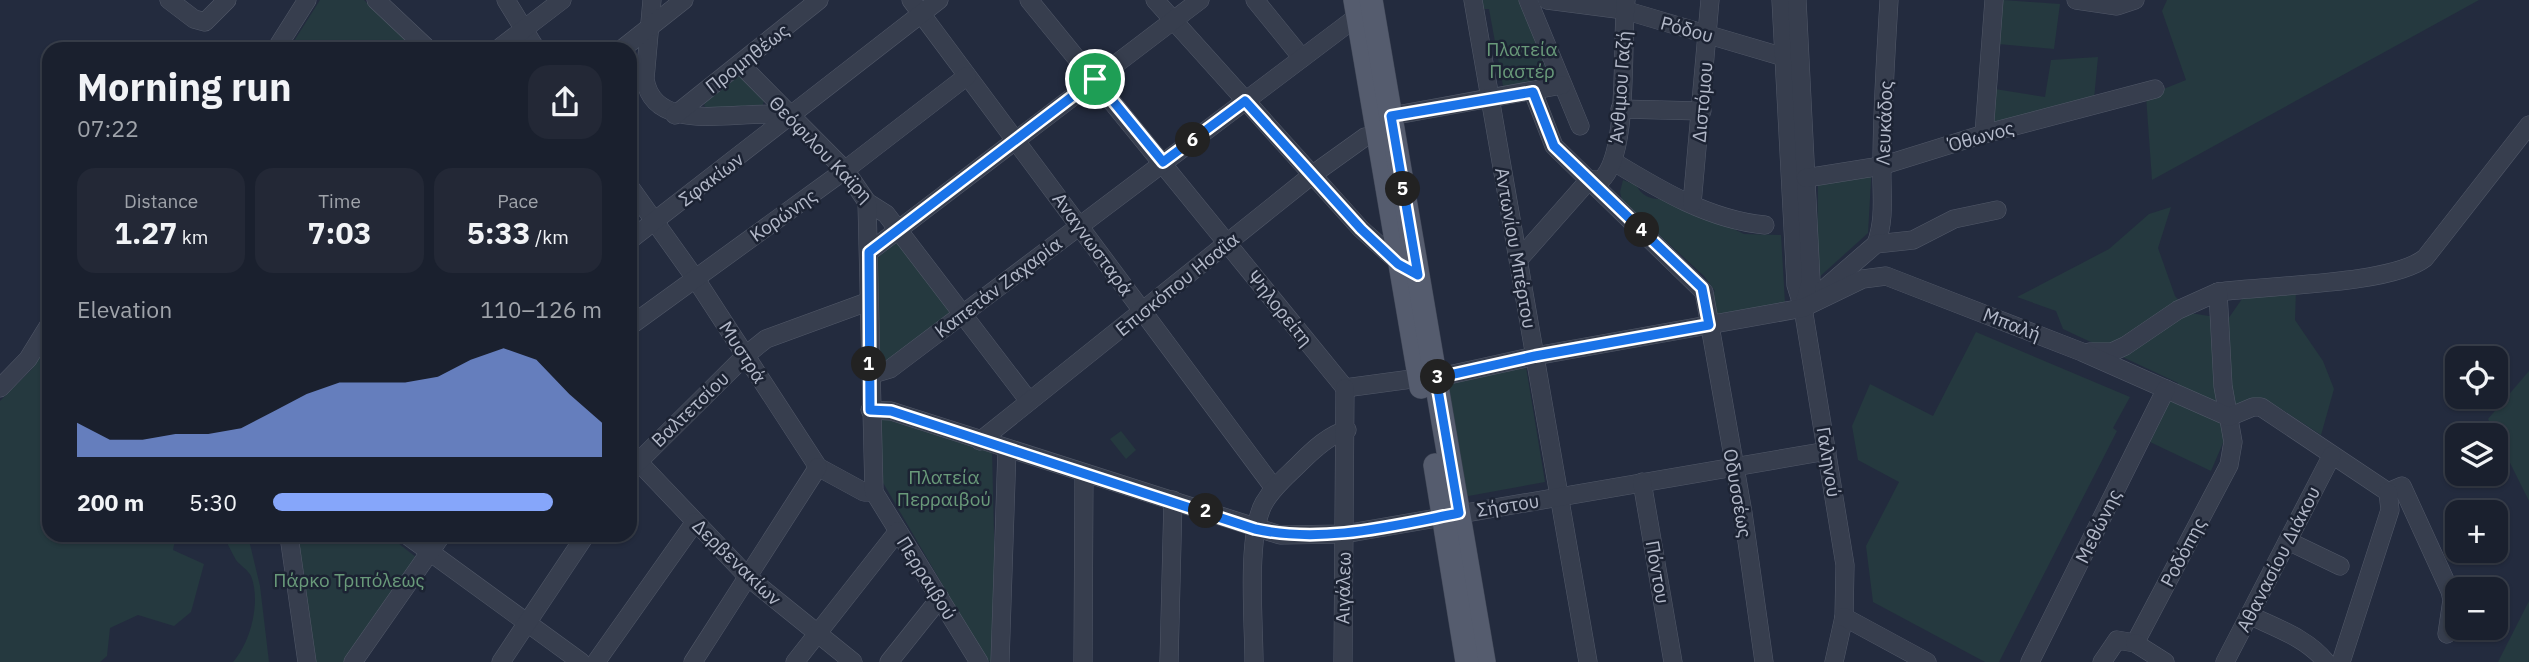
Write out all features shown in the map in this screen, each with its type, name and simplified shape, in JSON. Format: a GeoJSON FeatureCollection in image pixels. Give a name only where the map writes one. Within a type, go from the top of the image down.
{"type":"FeatureCollection","features":[{"type":"Feature","properties":{"kind":"main road"},"geometry":{"type":"LineString","coordinates":[[1361,5],[1451,514],[1485,662]]}},
{"type":"Feature","properties":{"kind":"main road"},"geometry":{"type":"LineString","coordinates":[[1451,514],[1467,662]]}},
{"type":"Feature","properties":{"kind":"street"},"geometry":{"type":"LineString","coordinates":[[169,0],[194,19],[205,22],[227,0]]}},
{"type":"Feature","properties":{"kind":"street"},"geometry":{"type":"LineString","coordinates":[[280,42],[307,0]]}},
{"type":"Feature","properties":{"kind":"street"},"geometry":{"type":"LineString","coordinates":[[376,0],[421,42]]}},
{"type":"Feature","properties":{"kind":"street"},"geometry":{"type":"LineString","coordinates":[[506,0],[532,42]]}},
{"type":"Feature","properties":{"kind":"street"},"geometry":{"type":"LineString","coordinates":[[507,42],[562,0]]}},
{"type":"Feature","properties":{"kind":"street"},"geometry":{"type":"LineString","coordinates":[[652,0],[648,27],[646,89],[667,112],[675,115],[774,112],[792,117]]}},
{"type":"Feature","properties":{"kind":"street"},"geometry":{"type":"LineString","coordinates":[[630,42],[684,0]]}},
{"type":"Feature","properties":{"kind":"street","name":"Προμηθέως"},"geometry":{"type":"LineString","coordinates":[[675,115],[819,0]]}},
{"type":"Feature","properties":{"kind":"street","name":"Σφακίων"},"geometry":{"type":"LineString","coordinates":[[637,235],[792,117],[916,7],[939,0]]}},
{"type":"Feature","properties":{"kind":"street","name":"Ψηλορείτη"},"geometry":{"type":"LineString","coordinates":[[1029,0],[1345,388]]}},
{"type":"Feature","properties":{"kind":"street"},"geometry":{"type":"LineString","coordinates":[[1155,0],[1361,229],[1408,270]]}},
{"type":"Feature","properties":{"kind":"street"},"geometry":{"type":"LineString","coordinates":[[869,252],[1200,0]]}},
{"type":"Feature","properties":{"kind":"street"},"geometry":{"type":"LineString","coordinates":[[1255,0],[1303,58]]}},
{"type":"Feature","properties":{"kind":"street","name":"Αντωνίου Μπέρτου"},"geometry":{"type":"LineString","coordinates":[[1473,0],[1489,100],[1520,258],[1588,662]]}},
{"type":"Feature","properties":{"kind":"street"},"geometry":{"type":"LineString","coordinates":[[1528,0],[1580,126]]}},
{"type":"Feature","properties":{"kind":"street","name":"Ρόδου"},"geometry":{"type":"LineString","coordinates":[[1547,0],[1625,5],[1784,57]]}},
{"type":"Feature","properties":{"kind":"street","name":"Διστόμου"},"geometry":{"type":"LineString","coordinates":[[1692,204],[1710,0]]}},
{"type":"Feature","properties":{"kind":"street","name":"Γαληνού"},"geometry":{"type":"LineString","coordinates":[[1782,0],[1796,285],[1803,308],[1845,565],[1844,617],[1834,662]]}},
{"type":"Feature","properties":{"kind":"street","name":"Γαληνού"},"geometry":{"type":"LineString","coordinates":[[1797,0],[1811,281],[1803,308]]}},
{"type":"Feature","properties":{"kind":"street","name":"Λευκάδος"},"geometry":{"type":"LineString","coordinates":[[1876,244],[1882,226],[1881,166],[1889,0]]}},
{"type":"Feature","properties":{"kind":"street"},"geometry":{"type":"LineString","coordinates":[[1984,134],[1994,0]]}},
{"type":"Feature","properties":{"kind":"street"},"geometry":{"type":"LineString","coordinates":[[2076,0],[2117,6],[2135,0]]}},
{"type":"Feature","properties":{"kind":"street","name":"Καπετάν Ζαχαρία"},"geometry":{"type":"LineString","coordinates":[[870,375],[890,369],[1303,58],[1361,5]]}},
{"type":"Feature","properties":{"kind":"street","name":"Άνθιμου Γαζή"},"geometry":{"type":"LineString","coordinates":[[1520,258],[1589,180],[1601,180],[1614,162],[1620,109],[1625,5]]}},
{"type":"Feature","properties":{"kind":"street","name":"Αναγνωσταρά"},"geometry":{"type":"LineString","coordinates":[[916,7],[1274,488]]}},
{"type":"Feature","properties":{"kind":"street","name":"Θεόφιλου Καϊρη"},"geometry":{"type":"LineString","coordinates":[[740,65],[845,170],[867,202],[886,214],[899,229],[1029,401]]}},
{"type":"Feature","properties":{"kind":"street","name":"Κορώνης"},"geometry":{"type":"LineString","coordinates":[[637,321],[845,170],[967,75]]}},
{"type":"Feature","properties":{"kind":"street","name":"Επισκόπου Ησαΐα"},"geometry":{"type":"LineString","coordinates":[[980,441],[1312,175],[1384,125],[1562,85]]}},
{"type":"Feature","properties":{"kind":"street","name":"Όθωνος"},"geometry":{"type":"LineString","coordinates":[[1806,178],[1881,166],[1984,134],[2155,89]]}},
{"type":"Feature","properties":{"kind":"street","name":"Οδυσσέως"},"geometry":{"type":"LineString","coordinates":[[1533,92],[1554,146],[1702,288],[1734,466],[1764,662]]}},
{"type":"Feature","properties":{"kind":"street"},"geometry":{"type":"LineString","coordinates":[[1620,109],[1702,111]]}},
{"type":"Feature","properties":{"kind":"street"},"geometry":{"type":"LineString","coordinates":[[2082,352],[2112,352],[2135,341],[2178,310],[2218,292],[2377,276],[2411,268],[2425,258],[2529,125]]}},
{"type":"Feature","properties":{"kind":"street"},"geometry":{"type":"LineString","coordinates":[[1614,162],[1675,198],[1747,223],[1765,225]]}},
{"type":"Feature","properties":{"kind":"street","name":"Μυστρά"},"geometry":{"type":"LineString","coordinates":[[637,197],[695,278],[818,467],[864,492],[874,492]]}},
{"type":"Feature","properties":{"kind":"street","name":"Περραιβού"},"geometry":{"type":"LineString","coordinates":[[867,202],[867,302],[874,492],[979,662]]}},
{"type":"Feature","properties":{"kind":"street"},"geometry":{"type":"LineString","coordinates":[[1803,308],[1876,244],[1913,240],[1954,219],[1997,211]]}},
{"type":"Feature","properties":{"kind":"street","name":"Μπαλή"},"geometry":{"type":"LineString","coordinates":[[1345,388],[1427,378],[1803,308],[1863,279],[1886,276],[2082,352],[2229,417]]}},
{"type":"Feature","properties":{"kind":"street","name":"Ροδόπης"},"geometry":{"type":"LineString","coordinates":[[2135,643],[2229,465],[2233,442],[2223,386],[2218,292]]}},
{"type":"Feature","properties":{"kind":"street","name":"Βαλτετσίου"},"geometry":{"type":"LineString","coordinates":[[637,456],[766,339],[867,302]]}},
{"type":"Feature","properties":{"kind":"street"},"geometry":{"type":"LineString","coordinates":[[0,388],[28,359],[42,336]]}},
{"type":"Feature","properties":{"kind":"street","name":"Αιγάλεω"},"geometry":{"type":"LineString","coordinates":[[1343,662],[1347,430],[1345,388]]}},
{"type":"Feature","properties":{"kind":"street","name":"Μεθώνης"},"geometry":{"type":"LineString","coordinates":[[2030,662],[2166,389]]}},
{"type":"Feature","properties":{"kind":"street"},"geometry":{"type":"LineString","coordinates":[[2229,417],[2253,407],[2261,407],[2388,492]]}},
{"type":"Feature","properties":{"kind":"street","name":"Σήστου"},"geometry":{"type":"LineString","coordinates":[[870,410],[891,411],[1255,529],[1280,534],[1344,534],[1827,451]]}},
{"type":"Feature","properties":{"kind":"street"},"geometry":{"type":"LineString","coordinates":[[1254,662],[1255,529],[1263,505],[1274,488],[1305,458],[1337,432],[1347,430]]}},
{"type":"Feature","properties":{"kind":"street"},"geometry":{"type":"LineString","coordinates":[[1000,662],[1006,449]]}},
{"type":"Feature","properties":{"kind":"street","name":"Αθανασίου Διάκου"},"geometry":{"type":"LineString","coordinates":[[2225,662],[2332,455]]}},
{"type":"Feature","properties":{"kind":"street","name":"Δερβενακίων"},"geometry":{"type":"LineString","coordinates":[[637,466],[749,578],[853,662]]}},
{"type":"Feature","properties":{"kind":"street"},"geometry":{"type":"LineString","coordinates":[[694,662],[818,467]]}},
{"type":"Feature","properties":{"kind":"street"},"geometry":{"type":"LineString","coordinates":[[1083,662],[1084,473]]}},
{"type":"Feature","properties":{"kind":"street","name":"Πόντου"},"geometry":{"type":"LineString","coordinates":[[1642,482],[1673,662]]}},
{"type":"Feature","properties":{"kind":"street"},"geometry":{"type":"LineString","coordinates":[[2388,492],[2399,485],[2405,489],[2445,578]]}},
{"type":"Feature","properties":{"kind":"street"},"geometry":{"type":"LineString","coordinates":[[2341,662],[2390,510],[2388,492]]}},
{"type":"Feature","properties":{"kind":"street"},"geometry":{"type":"LineString","coordinates":[[1169,662],[1172,500]]}},
{"type":"Feature","properties":{"kind":"street"},"geometry":{"type":"LineString","coordinates":[[596,662],[695,522]]}},
{"type":"Feature","properties":{"kind":"street"},"geometry":{"type":"LineString","coordinates":[[795,662],[898,531]]}},
{"type":"Feature","properties":{"kind":"street"},"geometry":{"type":"LineString","coordinates":[[2288,541],[2340,566]]}},
{"type":"Feature","properties":{"kind":"street"},"geometry":{"type":"LineString","coordinates":[[290,542],[307,662]]}},
{"type":"Feature","properties":{"kind":"street"},"geometry":{"type":"LineString","coordinates":[[416,542],[581,662]]}},
{"type":"Feature","properties":{"kind":"street"},"geometry":{"type":"LineString","coordinates":[[353,662],[437,542]]}},
{"type":"Feature","properties":{"kind":"street"},"geometry":{"type":"LineString","coordinates":[[501,662],[581,542]]}},
{"type":"Feature","properties":{"kind":"street"},"geometry":{"type":"LineString","coordinates":[[889,662],[940,598]]}},
{"type":"Feature","properties":{"kind":"street"},"geometry":{"type":"LineString","coordinates":[[2249,615],[2298,638],[2326,662]]}},
{"type":"Feature","properties":{"kind":"street"},"geometry":{"type":"LineString","coordinates":[[1844,617],[1923,661]]}},
{"type":"Feature","properties":{"kind":"street"},"geometry":{"type":"LineString","coordinates":[[2102,662],[2117,640],[2135,643],[2165,662]]}},
{"type":"Feature","properties":{"kind":"green space"},"geometry":{"type":"Polygon","coordinates":[[[320,0],[364,0],[408,42],[293,42],[320,0]]]}},
{"type":"Feature","properties":{"kind":"green space","name":"Πλατεία Παστέρ"},"geometry":{"type":"Polygon","coordinates":[[[1482,0],[1524,0],[1553,78],[1503,86],[1489,9],[1484,9],[1482,0]]]}},
{"type":"Feature","properties":{"kind":"green space"},"geometry":{"type":"Polygon","coordinates":[[[2003,0],[2060,4],[2054,49],[1998,44],[2003,0]]]}},
{"type":"Feature","properties":{"kind":"green space"},"geometry":{"type":"Polygon","coordinates":[[[2167,0],[2479,0],[2152,180],[2146,96],[2186,80],[2162,11],[2167,0]]]}},
{"type":"Feature","properties":{"kind":"green space"},"geometry":{"type":"Polygon","coordinates":[[[2098,57],[2094,99],[1992,125],[1995,89],[2045,97],[2051,60],[2098,57]]]}},
{"type":"Feature","properties":{"kind":"green space"},"geometry":{"type":"Polygon","coordinates":[[[739,70],[765,97],[762,108],[709,111],[704,105],[719,85],[739,70]]]}},
{"type":"Feature","properties":{"kind":"green space"},"geometry":{"type":"Polygon","coordinates":[[[1872,163],[1868,233],[1817,279],[1818,177],[1872,163]]]}},
{"type":"Feature","properties":{"kind":"green space"},"geometry":{"type":"Polygon","coordinates":[[[1623,180],[1636,185],[1646,196],[1673,201],[1692,215],[1701,213],[1744,234],[1781,235],[1785,303],[1712,315],[1709,297],[1715,291],[1704,276],[1622,201],[1620,192],[1623,180]]]}},
{"type":"Feature","properties":{"kind":"green space"},"geometry":{"type":"Polygon","coordinates":[[[2171,207],[2158,248],[2175,296],[2190,313],[2228,319],[2244,296],[2296,290],[2295,320],[2323,361],[2334,389],[2321,435],[2267,400],[2240,403],[2211,471],[2150,442],[2178,383],[2063,329],[2056,311],[2017,297],[2109,249],[2149,214],[2171,207]]]}},
{"type":"Feature","properties":{"kind":"green space"},"geometry":{"type":"Polygon","coordinates":[[[897,242],[956,316],[887,366],[880,357],[876,259],[897,242]]]}},
{"type":"Feature","properties":{"kind":"green space"},"geometry":{"type":"Polygon","coordinates":[[[1976,332],[2130,397],[2113,428],[2117,431],[1999,662],[1985,662],[1873,602],[1866,546],[1899,482],[1858,460],[1852,426],[1870,384],[1933,416],[1976,332]]]}},
{"type":"Feature","properties":{"kind":"green space"},"geometry":{"type":"Polygon","coordinates":[[[42,348],[42,542],[175,542],[173,550],[204,564],[191,612],[174,626],[138,615],[110,628],[107,656],[100,662],[0,662],[0,401],[32,369],[42,348]]]}},
{"type":"Feature","properties":{"kind":"green space"},"geometry":{"type":"Polygon","coordinates":[[[1526,367],[1545,482],[1463,497],[1445,380],[1526,367]]]}},
{"type":"Feature","properties":{"kind":"green space"},"geometry":{"type":"Polygon","coordinates":[[[2529,371],[2529,501],[2508,459],[2508,423],[2490,423],[2488,419],[2497,409],[2508,409],[2508,396],[2529,371]]]}},
{"type":"Feature","properties":{"kind":"green space","name":"Πλατεία Περραιβού"},"geometry":{"type":"Polygon","coordinates":[[[879,417],[992,450],[997,662],[987,661],[882,481],[879,417]]]}},
{"type":"Feature","properties":{"kind":"green space"},"geometry":{"type":"Polygon","coordinates":[[[1121,431],[1136,450],[1126,459],[1110,439],[1121,431]]]}},
{"type":"Feature","properties":{"kind":"green space"},"geometry":{"type":"Polygon","coordinates":[[[226,542],[249,542],[260,586],[269,662],[233,662],[249,633],[255,597],[251,576],[236,560],[226,542]]]}},
{"type":"Feature","properties":{"kind":"green space","name":"Πάρκο Τριπόλεως"},"geometry":{"type":"Polygon","coordinates":[[[299,542],[397,542],[417,558],[346,662],[316,662],[299,542]]]}},
{"type":"Feature","properties":{"kind":"green space"},"geometry":{"type":"Polygon","coordinates":[[[2529,601],[2529,662],[2498,662],[2529,601]]]}},
{"type":"Feature","properties":{"kind":"route"},"geometry":{"type":"LineString","coordinates":[[1095,79],[1163,162],[1245,101],[1361,229],[1398,264],[1418,275],[1391,116],[1533,92],[1554,146],[1702,288],[1709,325],[1535,356],[1436,378],[1459,513],[1344,534],[1280,534],[1255,529],[891,411],[870,410],[867,302],[869,252],[1095,79]]}}]}
